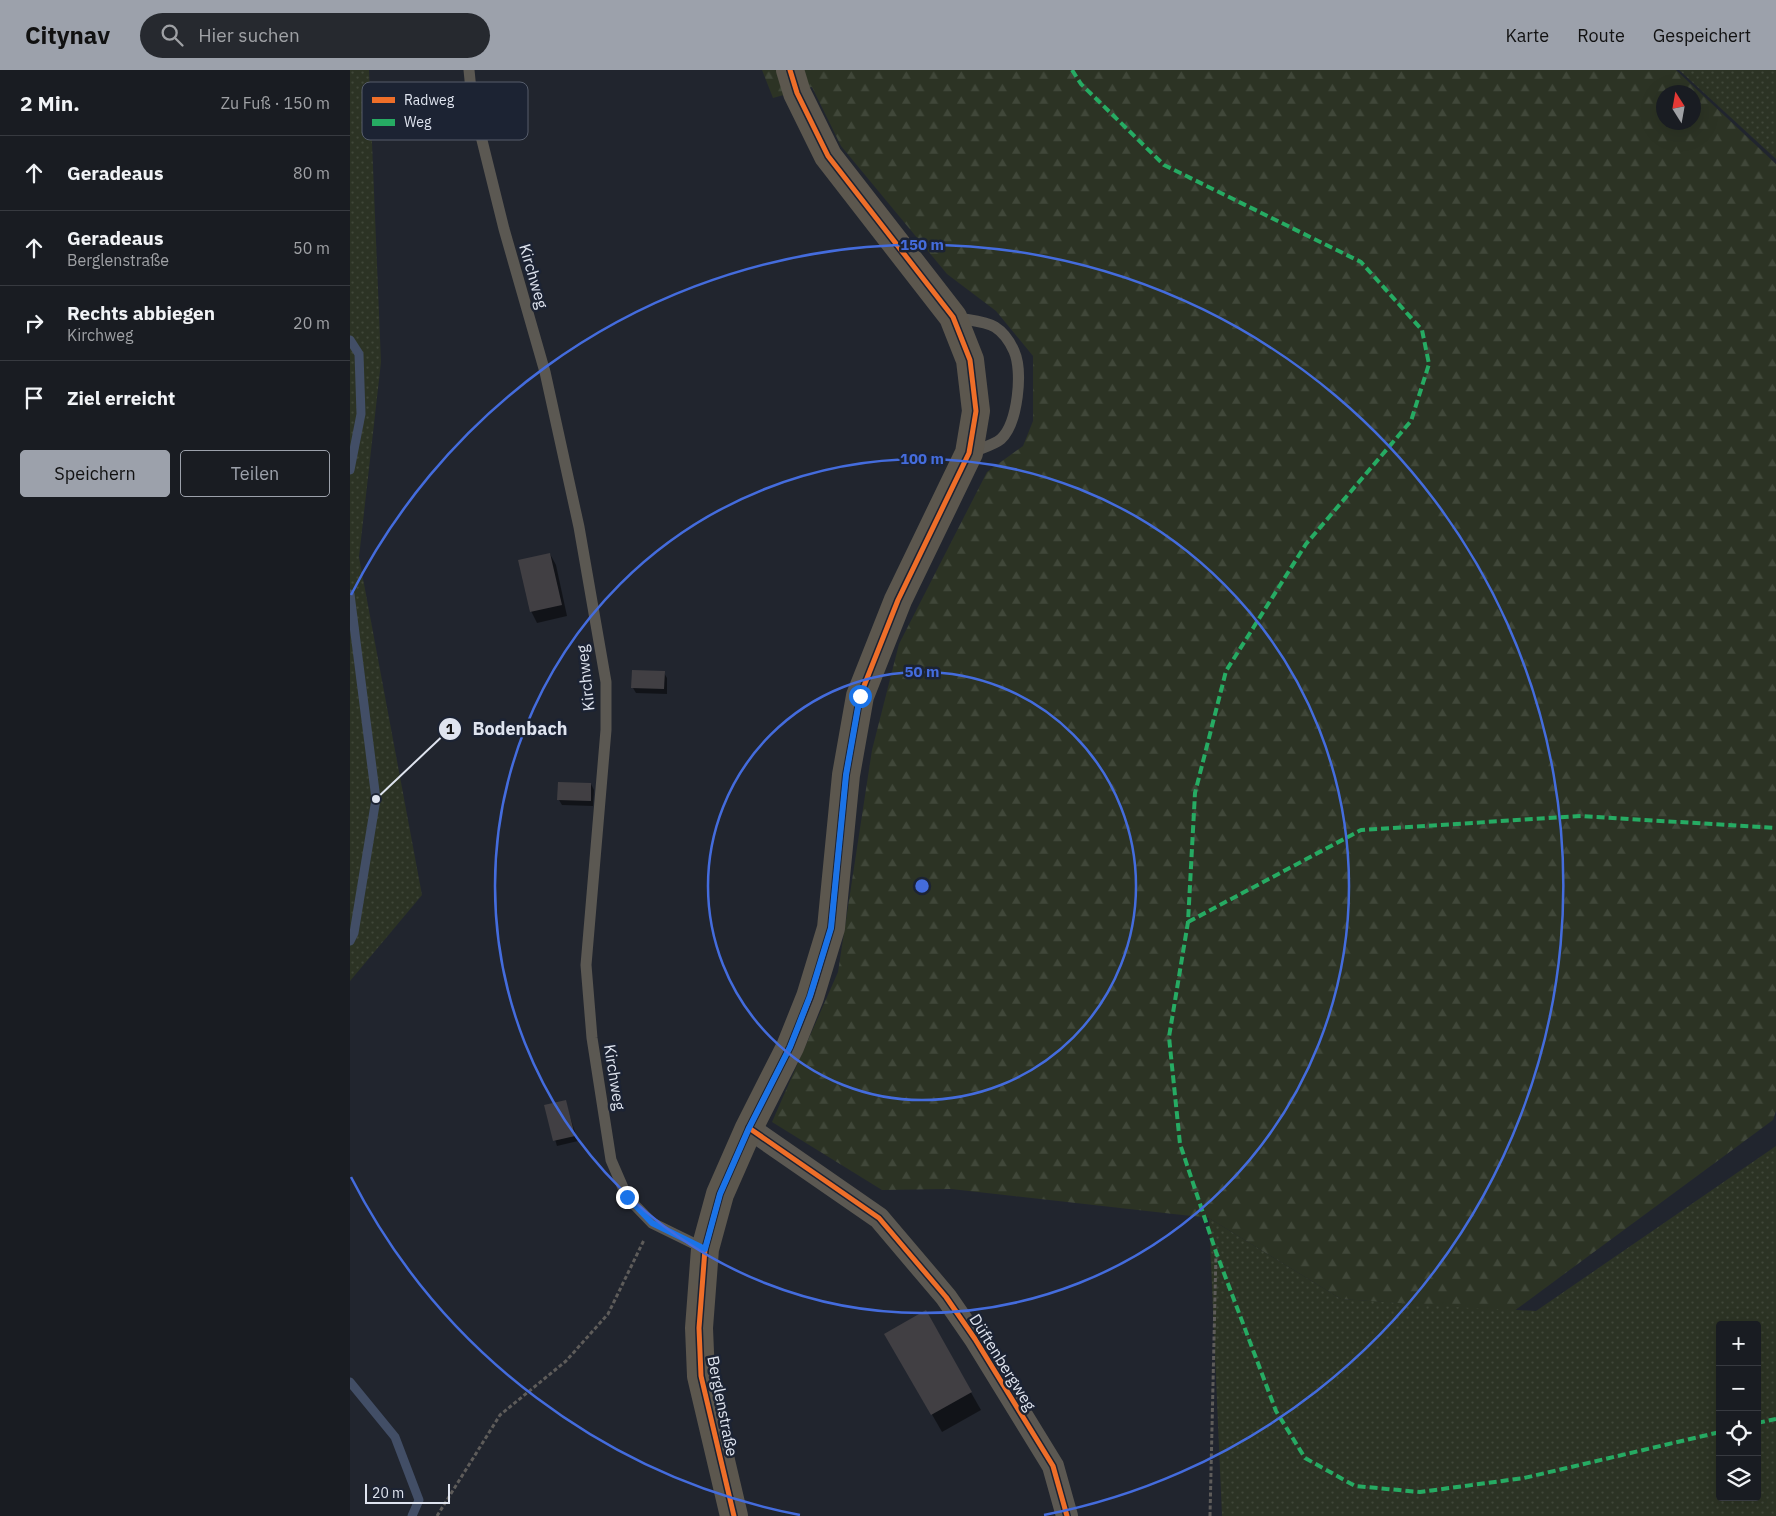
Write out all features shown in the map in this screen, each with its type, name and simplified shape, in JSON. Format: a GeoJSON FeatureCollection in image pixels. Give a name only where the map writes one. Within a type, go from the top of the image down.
{"type":"FeatureCollection","features":[{"type":"Feature","properties":{"kind":"street","name":"Berglenstraße"},"geometry":{"type":"LineString","coordinates":[[734,1516],[701,1376],[699,1328],[705,1249],[720,1194],[749,1128],[790,1047],[810,996],[831,928],[846,775],[860,696],[898,600],[970,453],[976,411],[970,360],[953,316],[828,156],[797,93],[790,70]]}},
{"type":"Feature","properties":{"kind":"street","name":"Düftenbergweg"},"geometry":{"type":"LineString","coordinates":[[749,1128],[879,1218],[946,1297],[975,1338],[1053,1466],[1067,1516]]}},
{"type":"Feature","properties":{"kind":"lane","name":"Kirchweg"},"geometry":{"type":"LineString","coordinates":[[482,140],[504,229],[545,372],[575,507],[606,682],[606,730],[586,965],[592,1038],[611,1160],[627,1197],[652,1223],[705,1249]]}},
{"type":"Feature","properties":{"kind":"lane"},"geometry":{"type":"LineString","coordinates":[[953,316],[994,326],[1006,338],[1015,352],[1018,392],[1012,420],[1001,439],[970,453]]}},
{"type":"Feature","properties":{"kind":"path"},"geometry":{"type":"LineString","coordinates":[[437,1516],[500,1414],[566,1360],[608,1314],[652,1223]]}},
{"type":"Feature","properties":{"kind":"path"},"geometry":{"type":"LineString","coordinates":[[1210,1516],[1216,1252]]}},
{"type":"Feature","properties":{"kind":"green space"},"geometry":{"type":"Polygon","coordinates":[[[350,70],[369,70],[369,82],[362,82],[362,140],[372,140],[381,362],[359,557],[422,895],[350,981],[350,70]]]}},
{"type":"Feature","properties":{"kind":"green space"},"geometry":{"type":"Polygon","coordinates":[[[762,70],[1676,70],[1692,85],[1656,85],[1656,130],[1701,130],[1701,94],[1776,164],[1776,1111],[1773,1120],[1514,1311],[1341,1299],[1209,1218],[951,1189],[882,1190],[772,1122],[838,972],[872,750],[899,644],[987,472],[1023,446],[1033,421],[1033,356],[996,311],[947,274],[841,146],[812,87],[773,98],[762,70]]]}},
{"type":"Feature","properties":{"kind":"green space"},"geometry":{"type":"Polygon","coordinates":[[[1679,70],[1776,70],[1776,159],[1701,90],[1701,85],[1695,85],[1679,70]]]}},
{"type":"Feature","properties":{"kind":"green space"},"geometry":{"type":"Polygon","coordinates":[[[1776,1146],[1776,1516],[1222,1516],[1209,1218],[1341,1299],[1536,1311],[1776,1146]]]}},
{"type":"Feature","properties":{"kind":"building"},"geometry":{"type":"Polygon","coordinates":[[[550,553],[562,605],[530,612],[518,560],[550,553]]]}},
{"type":"Feature","properties":{"kind":"building"},"geometry":{"type":"Polygon","coordinates":[[[632,670],[665,671],[664,689],[631,688],[632,670]]]}},
{"type":"Feature","properties":{"kind":"building"},"geometry":{"type":"Polygon","coordinates":[[[558,782],[591,783],[591,801],[557,800],[558,782]]]}},
{"type":"Feature","properties":{"kind":"building"},"geometry":{"type":"Polygon","coordinates":[[[566,1100],[575,1136],[553,1141],[544,1105],[566,1100]]]}},
{"type":"Feature","properties":{"kind":"building"},"geometry":{"type":"Polygon","coordinates":[[[926,1310],[972,1392],[931,1415],[884,1334],[926,1310]]]}},
{"type":"Feature","properties":{"kind":"waterway"},"geometry":{"type":"LineString","coordinates":[[350,340],[359,354],[361,414],[350,470]]}},
{"type":"Feature","properties":{"kind":"waterway"},"geometry":{"type":"LineString","coordinates":[[350,594],[376,799],[354,933],[350,941]]}},
{"type":"Feature","properties":{"kind":"waterway"},"geometry":{"type":"LineString","coordinates":[[350,1382],[395,1437],[419,1500],[412,1516]]}},
{"type":"Feature","properties":{"kind":"marked path"},"geometry":{"type":"LineString","coordinates":[[1072,70],[1081,84],[1164,165],[1361,262],[1422,330],[1429,364],[1411,421],[1306,544],[1226,671],[1195,793],[1188,922],[1169,1037],[1180,1144],[1216,1252],[1276,1411],[1305,1458],[1355,1486],[1420,1492],[1524,1478],[1716,1433]]}},
{"type":"Feature","properties":{"kind":"marked path"},"geometry":{"type":"LineString","coordinates":[[1188,922],[1361,830],[1581,816],[1776,828]]}},
{"type":"Feature","properties":{"kind":"marked path"},"geometry":{"type":"LineString","coordinates":[[1761,1422],[1776,1419]]}},
{"type":"Feature","properties":{"kind":"cycle path"},"geometry":{"type":"LineString","coordinates":[[734,1516],[701,1376],[699,1328],[705,1249],[720,1194],[749,1128],[790,1047],[810,997],[831,928],[846,775],[860,696],[898,600],[969,453],[976,411],[970,360],[953,317],[828,156],[797,93],[790,70]]}},
{"type":"Feature","properties":{"kind":"cycle path"},"geometry":{"type":"LineString","coordinates":[[749,1128],[879,1218],[946,1297],[975,1339],[1053,1466],[1067,1516]]}},
{"type":"Feature","properties":{"kind":"place","name":"Bodenbach"},"geometry":{"type":"Point","coordinates":[376,799]}},
{"type":"Feature","properties":{"kind":"route"},"geometry":{"type":"LineString","coordinates":[[627,1197],[652,1223],[705,1249],[720,1194],[749,1128],[790,1047],[810,996],[831,928],[846,775],[860,696]]}}]}
